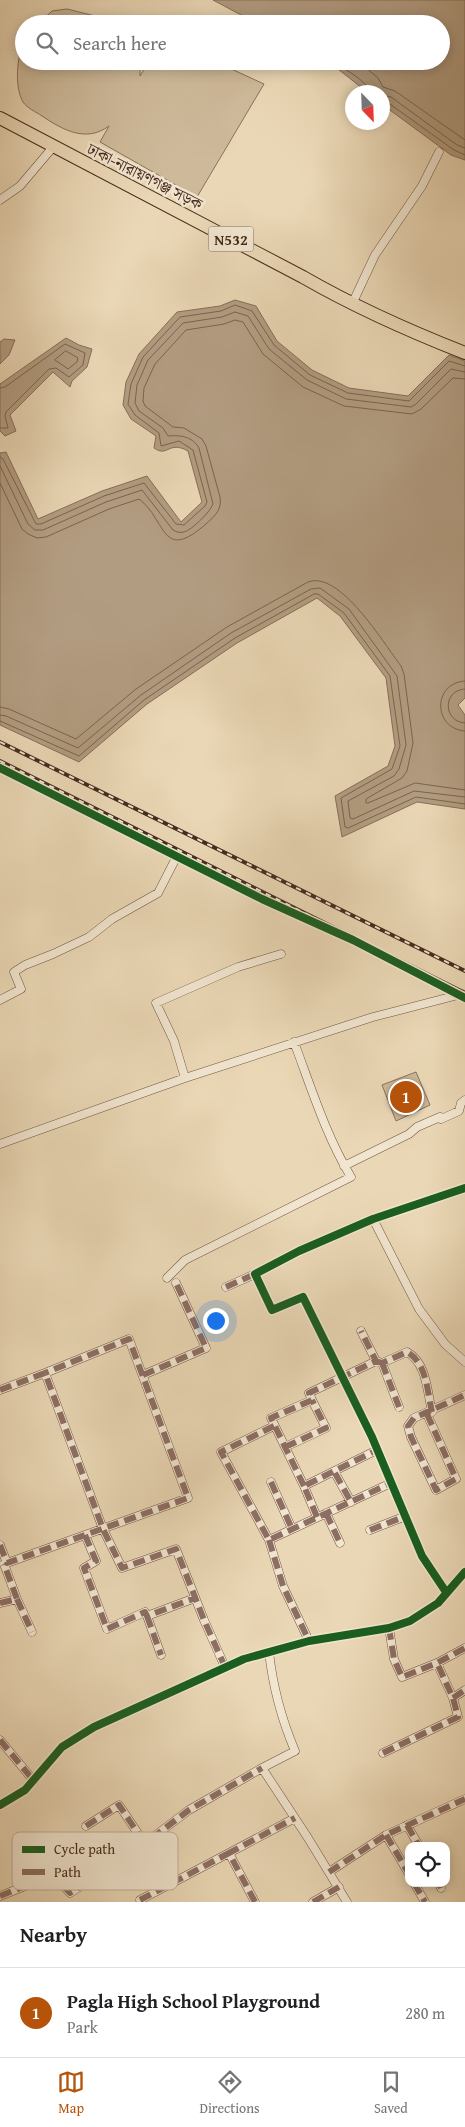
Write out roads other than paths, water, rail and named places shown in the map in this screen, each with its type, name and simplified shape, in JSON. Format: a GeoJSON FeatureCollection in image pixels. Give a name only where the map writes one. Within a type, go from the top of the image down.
{"type":"FeatureCollection","features":[{"type":"Feature","properties":{"kind":"highway","name":"ঢাকা-নারায়ণগঞ্জ সড়ক"},"geometry":{"type":"LineString","coordinates":[[0,118],[52,147],[303,276],[337,296],[401,328],[465,353]]}},
{"type":"Feature","properties":{"kind":"street"},"geometry":{"type":"LineString","coordinates":[[0,200],[20,186],[52,147]]}},
{"type":"Feature","properties":{"kind":"street"},"geometry":{"type":"LineString","coordinates":[[352,302],[375,255],[422,186],[439,152]]}},
{"type":"Feature","properties":{"kind":"street"},"geometry":{"type":"LineString","coordinates":[[0,768],[262,899],[353,940],[463,995]]}},
{"type":"Feature","properties":{"kind":"street"},"geometry":{"type":"LineString","coordinates":[[0,1000],[21,988],[14,972],[25,964],[53,954],[89,937],[112,919],[158,893],[176,856]]}},
{"type":"Feature","properties":{"kind":"street"},"geometry":{"type":"LineString","coordinates":[[185,1078],[174,1041],[156,1003],[238,967],[281,954]]}},
{"type":"Feature","properties":{"kind":"street"},"geometry":{"type":"LineString","coordinates":[[0,1144],[185,1078],[294,1042],[373,1017],[463,995]]}},
{"type":"Feature","properties":{"kind":"street"},"geometry":{"type":"LineString","coordinates":[[167,1278],[185,1260],[352,1177],[344,1166],[318,1108],[294,1042]]}},
{"type":"Feature","properties":{"kind":"street"},"geometry":{"type":"LineString","coordinates":[[344,1166],[410,1134],[417,1127],[459,1111],[461,1102],[465,1100]]}},
{"type":"Feature","properties":{"kind":"street"},"geometry":{"type":"LineString","coordinates":[[226,1287],[373,1219],[465,1188]]}},
{"type":"Feature","properties":{"kind":"street"},"geometry":{"type":"LineString","coordinates":[[373,1219],[419,1309],[444,1344],[465,1362]]}},
{"type":"Feature","properties":{"kind":"street"},"geometry":{"type":"LineString","coordinates":[[255,1274],[272,1310],[303,1297],[377,1450],[422,1556],[446,1592]]}},
{"type":"Feature","properties":{"kind":"street"},"geometry":{"type":"LineString","coordinates":[[142,1375],[206,1348],[176,1283]]}},
{"type":"Feature","properties":{"kind":"street"},"geometry":{"type":"LineString","coordinates":[[361,1331],[379,1362],[399,1407]]}},
{"type":"Feature","properties":{"kind":"street"},"geometry":{"type":"LineString","coordinates":[[0,1390],[129,1339],[188,1498],[3,1564]]}},
{"type":"Feature","properties":{"kind":"street"},"geometry":{"type":"LineString","coordinates":[[284,1447],[326,1428],[309,1393],[342,1376],[407,1352],[415,1357],[424,1376],[429,1413],[456,1480]]}},
{"type":"Feature","properties":{"kind":"street"},"geometry":{"type":"LineString","coordinates":[[45,1373],[103,1529],[122,1568],[176,1549],[225,1667]]}},
{"type":"Feature","properties":{"kind":"street"},"geometry":{"type":"LineString","coordinates":[[465,1395],[429,1413],[414,1418],[408,1426],[417,1452],[436,1490],[465,1476]]}},
{"type":"Feature","properties":{"kind":"street"},"geometry":{"type":"LineString","coordinates":[[312,1400],[270,1418],[304,1486],[317,1517]]}},
{"type":"Feature","properties":{"kind":"street"},"geometry":{"type":"LineString","coordinates":[[274,1426],[221,1452],[269,1540],[284,1586],[309,1641]]}},
{"type":"Feature","properties":{"kind":"street"},"geometry":{"type":"LineString","coordinates":[[304,1486],[377,1450]]}},
{"type":"Feature","properties":{"kind":"street"},"geometry":{"type":"LineString","coordinates":[[335,1472],[351,1502]]}},
{"type":"Feature","properties":{"kind":"street"},"geometry":{"type":"LineString","coordinates":[[271,1482],[292,1529]]}},
{"type":"Feature","properties":{"kind":"street"},"geometry":{"type":"LineString","coordinates":[[269,1540],[391,1483]]}},
{"type":"Feature","properties":{"kind":"street"},"geometry":{"type":"LineString","coordinates":[[326,1513],[340,1543]]}},
{"type":"Feature","properties":{"kind":"street"},"geometry":{"type":"LineString","coordinates":[[370,1530],[406,1516]]}},
{"type":"Feature","properties":{"kind":"street"},"geometry":{"type":"LineString","coordinates":[[85,1535],[96,1561],[84,1568],[107,1629],[145,1612],[160,1655]]}},
{"type":"Feature","properties":{"kind":"street"},"geometry":{"type":"LineString","coordinates":[[0,1545],[3,1564],[32,1632]]}},
{"type":"Feature","properties":{"kind":"street"},"geometry":{"type":"LineString","coordinates":[[0,1805],[25,1790],[62,1747],[94,1727],[225,1667],[269,1652],[309,1641],[389,1628],[426,1612],[438,1603],[465,1572]]}},
{"type":"Feature","properties":{"kind":"street"},"geometry":{"type":"LineString","coordinates":[[147,1616],[195,1598]]}},
{"type":"Feature","properties":{"kind":"street"},"geometry":{"type":"LineString","coordinates":[[0,1603],[17,1599]]}},
{"type":"Feature","properties":{"kind":"street"},"geometry":{"type":"LineString","coordinates":[[389,1628],[394,1659],[402,1677],[437,1663],[465,1648]]}},
{"type":"Feature","properties":{"kind":"street"},"geometry":{"type":"LineString","coordinates":[[161,1832],[189,1810],[295,1751],[275,1696],[269,1652]]}},
{"type":"Feature","properties":{"kind":"street"},"geometry":{"type":"LineString","coordinates":[[383,1753],[458,1717],[453,1698],[437,1663]]}},
{"type":"Feature","properties":{"kind":"street"},"geometry":{"type":"LineString","coordinates":[[453,1698],[465,1690]]}},
{"type":"Feature","properties":{"kind":"street"},"geometry":{"type":"LineString","coordinates":[[0,1740],[34,1781]]}},
{"type":"Feature","properties":{"kind":"street"},"geometry":{"type":"LineString","coordinates":[[262,1768],[296,1818],[347,1902]]}},
{"type":"Feature","properties":{"kind":"street"},"geometry":{"type":"LineString","coordinates":[[329,1872],[386,1835],[465,1799]]}},
{"type":"Feature","properties":{"kind":"street"},"geometry":{"type":"LineString","coordinates":[[86,1826],[119,1805],[137,1832]]}},
{"type":"Feature","properties":{"kind":"street"},"geometry":{"type":"LineString","coordinates":[[178,1880],[296,1818]]}},
{"type":"Feature","properties":{"kind":"street"},"geometry":{"type":"LineString","coordinates":[[407,1825],[416,1842]]}},
{"type":"Feature","properties":{"kind":"street"},"geometry":{"type":"LineString","coordinates":[[386,1835],[405,1867]]}},
{"type":"Feature","properties":{"kind":"street"},"geometry":{"type":"LineString","coordinates":[[229,1853],[255,1902]]}},
{"type":"Feature","properties":{"kind":"street"},"geometry":{"type":"LineString","coordinates":[[313,1902],[339,1887]]}},
{"type":"Feature","properties":{"kind":"street"},"geometry":{"type":"LineString","coordinates":[[416,1887],[425,1902]]}},
{"type":"Feature","properties":{"kind":"street"},"geometry":{"type":"LineString","coordinates":[[0,1896],[15,1890]]}},
{"type":"Feature","properties":{"kind":"street"},"geometry":{"type":"LineString","coordinates":[[140,1900],[159,1890]]}},
{"type":"Feature","properties":{"kind":"water"},"geometry":{"type":"Polygon","coordinates":[[[213,0],[465,0],[465,160],[451,155],[390,110],[390,85],[358,85],[339,70],[450,70],[450,15],[241,15],[213,0]]]}},
{"type":"Feature","properties":{"kind":"water"},"geometry":{"type":"Polygon","coordinates":[[[235,300],[256,306],[277,341],[312,370],[349,388],[408,396],[449,355],[465,361],[465,698],[458,705],[465,715],[465,809],[417,802],[342,837],[335,796],[388,766],[395,746],[386,678],[340,616],[317,598],[237,643],[147,704],[79,762],[0,725],[0,453],[6,452],[38,519],[102,491],[147,476],[181,522],[202,502],[188,451],[176,447],[162,451],[154,448],[156,436],[131,419],[123,405],[126,382],[139,354],[177,312],[220,306],[235,300]]]}},
{"type":"Feature","properties":{"kind":"water"},"geometry":{"type":"Polygon","coordinates":[[[66,338],[92,349],[87,367],[72,381],[70,387],[53,372],[10,415],[16,431],[5,436],[0,431],[0,384],[66,338]]]}},
{"type":"Feature","properties":{"kind":"water"},"geometry":{"type":"Polygon","coordinates":[[[4,339],[15,340],[9,355],[0,364],[0,342],[4,339]]]}},
{"type":"Feature","properties":{"kind":"railway"},"geometry":{"type":"LineString","coordinates":[[0,742],[465,971]]}},
{"type":"Feature","properties":{"kind":"railway"},"geometry":{"type":"LineString","coordinates":[[0,761],[465,993]]}},
{"type":"Feature","properties":{"kind":"place","name":"Pagla High School Playground"},"geometry":{"type":"Point","coordinates":[406,1097]}}]}
